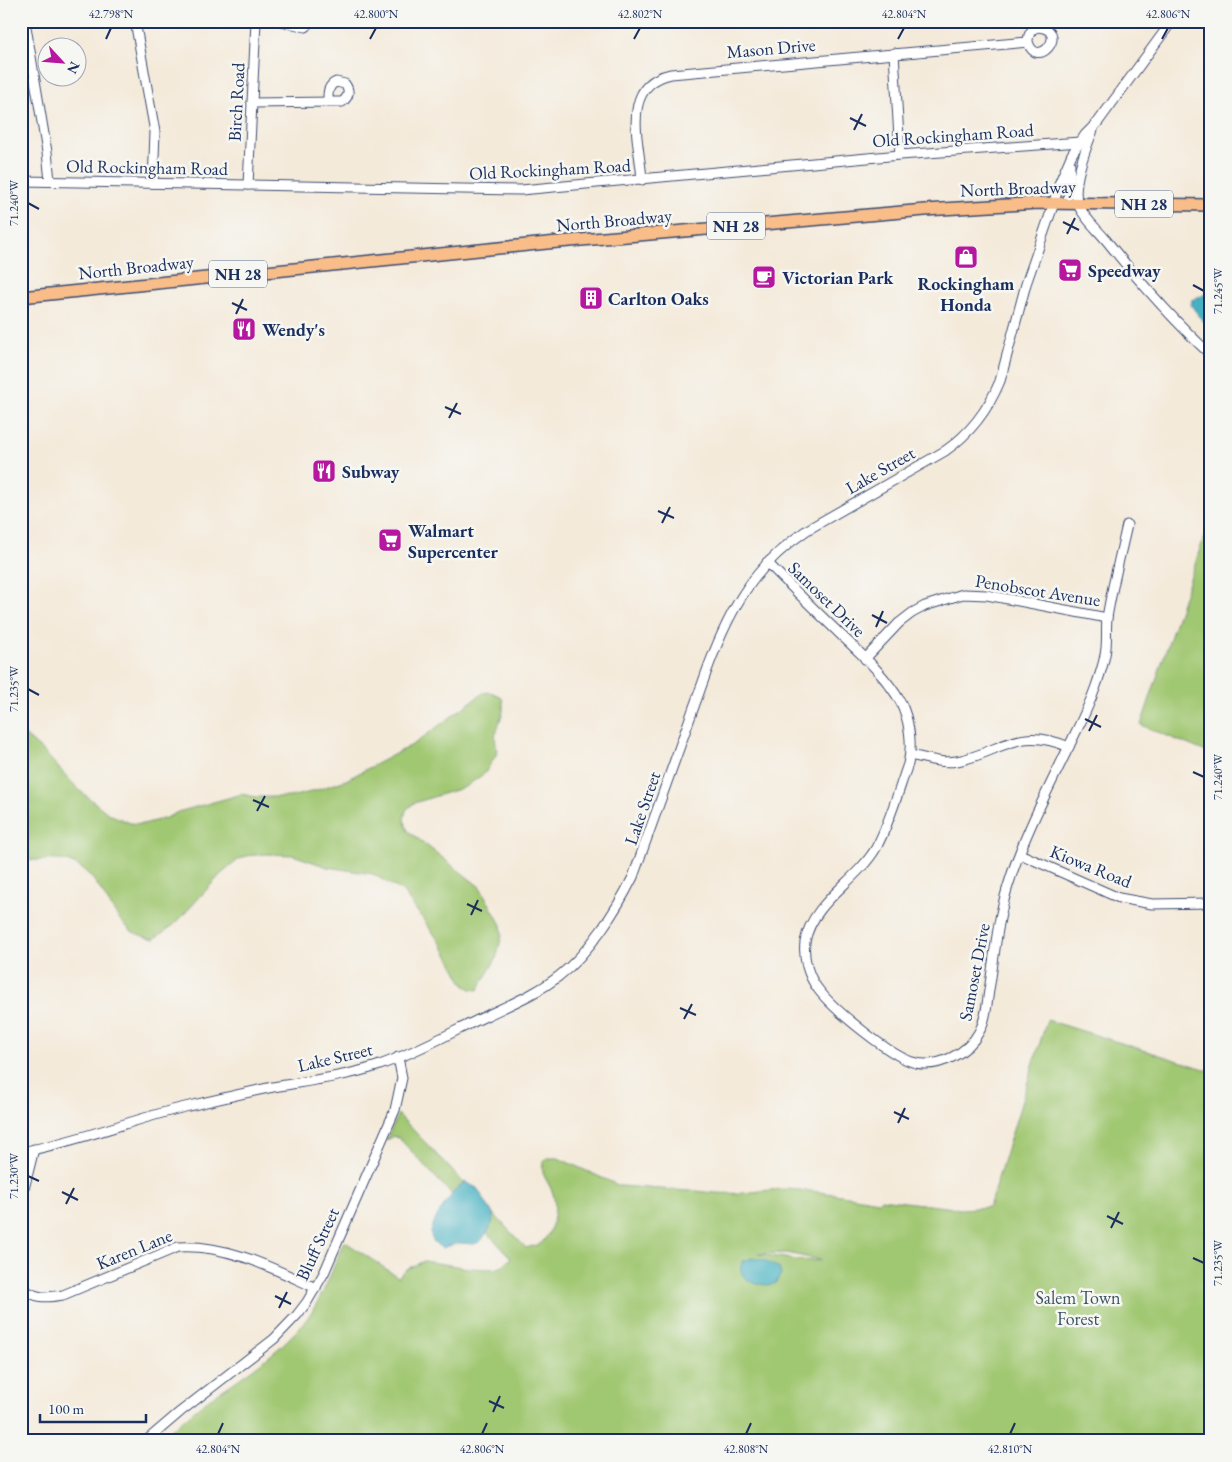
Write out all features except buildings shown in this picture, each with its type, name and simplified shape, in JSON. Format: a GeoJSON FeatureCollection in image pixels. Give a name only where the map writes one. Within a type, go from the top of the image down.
{"type":"FeatureCollection","features":[{"type":"Feature","properties":{"kind":"main road","name":"North Broadway"},"geometry":{"type":"LineString","coordinates":[[21,297],[649,234],[925,210],[1054,203],[1211,205]]}},
{"type":"Feature","properties":{"kind":"street"},"geometry":{"type":"LineString","coordinates":[[25,21],[50,182]]}},
{"type":"Feature","properties":{"kind":"street"},"geometry":{"type":"LineString","coordinates":[[135,21],[155,132],[153,183]]}},
{"type":"Feature","properties":{"kind":"street","name":"Birch Road"},"geometry":{"type":"LineString","coordinates":[[248,185],[256,21]]}},
{"type":"Feature","properties":{"kind":"street"},"geometry":{"type":"LineString","coordinates":[[281,21],[306,27]]}},
{"type":"Feature","properties":{"kind":"street"},"geometry":{"type":"LineString","coordinates":[[1073,203],[1080,168],[1094,128],[1172,21]]}},
{"type":"Feature","properties":{"kind":"street","name":"Mason Drive"},"geometry":{"type":"LineString","coordinates":[[642,180],[636,121],[638,103],[644,89],[656,78],[671,74],[1028,42]]}},
{"type":"Feature","properties":{"kind":"street"},"geometry":{"type":"LineString","coordinates":[[894,53],[900,155]]}},
{"type":"Feature","properties":{"kind":"street"},"geometry":{"type":"LineString","coordinates":[[21,61],[32,59]]}},
{"type":"Feature","properties":{"kind":"street"},"geometry":{"type":"LineString","coordinates":[[252,103],[328,102]]}},
{"type":"Feature","properties":{"kind":"street","name":"Lake Street"},"geometry":{"type":"LineString","coordinates":[[21,1152],[172,1110],[254,1091],[352,1072],[398,1057],[426,1046],[538,990],[559,976],[588,947],[617,906],[633,877],[714,652],[740,597],[767,562],[787,544],[807,530],[945,451],[978,421],[1000,381],[1026,284],[1059,184],[1072,154],[1080,142],[1094,128]]}},
{"type":"Feature","properties":{"kind":"street","name":"Old Rockingham Road"},"geometry":{"type":"LineString","coordinates":[[21,181],[506,191],[900,155],[1080,142]]}},
{"type":"Feature","properties":{"kind":"street"},"geometry":{"type":"LineString","coordinates":[[1072,154],[1073,203],[1135,276],[1211,355]]}},
{"type":"Feature","properties":{"kind":"street","name":"Samoset Drive"},"geometry":{"type":"LineString","coordinates":[[767,562],[892,688],[901,702],[906,718],[910,755],[883,834],[875,849],[814,918],[807,935],[805,958],[809,974],[818,989],[835,1007],[887,1050],[901,1058],[916,1063],[933,1064],[948,1060],[962,1051],[979,1032],[985,1017],[1003,905],[1020,854],[1088,707],[1102,668],[1106,651],[1107,618],[1126,525]]}},
{"type":"Feature","properties":{"kind":"street","name":"Penobscot Avenue"},"geometry":{"type":"LineString","coordinates":[[865,659],[899,623],[912,613],[925,606],[963,594],[987,595],[1107,618]]}},
{"type":"Feature","properties":{"kind":"street"},"geometry":{"type":"LineString","coordinates":[[910,755],[939,761],[956,761],[1014,741],[1035,738],[1045,739],[1069,747]]}},
{"type":"Feature","properties":{"kind":"street","name":"Kiowa Road"},"geometry":{"type":"LineString","coordinates":[[1020,854],[1119,898],[1135,902],[1167,905],[1211,903]]}},
{"type":"Feature","properties":{"kind":"street","name":"Bluff Street"},"geometry":{"type":"LineString","coordinates":[[146,1441],[274,1339],[297,1315],[316,1288],[395,1110],[402,1078],[398,1057]]}},
{"type":"Feature","properties":{"kind":"street"},"geometry":{"type":"LineString","coordinates":[[21,1201],[34,1149]]}},
{"type":"Feature","properties":{"kind":"street","name":"Karen Lane"},"geometry":{"type":"LineString","coordinates":[[21,1287],[30,1294],[47,1298],[63,1295],[178,1247],[194,1246],[228,1251],[316,1288]]}},
{"type":"Feature","properties":{"kind":"green space"},"geometry":{"type":"Polygon","coordinates":[[[1207,528],[1211,531],[1211,754],[1141,725],[1207,528]]]}},
{"type":"Feature","properties":{"kind":"green space"},"geometry":{"type":"Polygon","coordinates":[[[491,692],[501,697],[503,711],[495,737],[497,753],[485,773],[465,787],[414,803],[406,810],[404,819],[408,831],[480,887],[501,925],[502,935],[496,959],[478,990],[464,985],[442,945],[403,892],[373,874],[327,867],[293,855],[265,854],[246,856],[221,874],[175,924],[154,939],[133,932],[124,924],[116,915],[97,884],[80,867],[65,861],[21,859],[21,732],[43,751],[80,791],[109,814],[130,823],[143,824],[242,794],[255,797],[290,797],[346,780],[414,744],[483,693],[491,692]]]}},
{"type":"Feature","properties":{"kind":"green space","name":"Salem Town Forest"},"geometry":{"type":"Polygon","coordinates":[[[1047,1020],[1211,1071],[1211,1441],[159,1441],[200,1405],[264,1361],[297,1331],[312,1311],[328,1282],[344,1241],[398,1277],[407,1269],[424,1261],[469,1268],[494,1269],[501,1267],[511,1258],[399,1138],[393,1136],[386,1141],[398,1114],[526,1248],[541,1243],[549,1232],[554,1218],[554,1197],[543,1171],[543,1162],[548,1158],[558,1158],[620,1186],[691,1190],[710,1193],[741,1193],[787,1189],[961,1209],[989,1207],[1047,1020]],[[787,1253],[758,1254],[798,1260],[820,1260],[787,1253]]]}},
{"type":"Feature","properties":{"kind":"water"},"geometry":{"type":"Polygon","coordinates":[[[1211,292],[1211,326],[1204,323],[1191,305],[1192,300],[1211,292]]]}},
{"type":"Feature","properties":{"kind":"water"},"geometry":{"type":"Polygon","coordinates":[[[465,1182],[477,1188],[493,1214],[493,1221],[480,1242],[474,1244],[458,1243],[442,1248],[433,1240],[431,1230],[449,1198],[465,1182]]]}},
{"type":"Feature","properties":{"kind":"water"},"geometry":{"type":"Polygon","coordinates":[[[752,1258],[764,1260],[779,1268],[781,1274],[775,1284],[757,1284],[746,1279],[742,1274],[742,1262],[752,1258]]]}},
{"type":"Feature","properties":{"kind":"place","name":"Rockingham Honda"},"geometry":{"type":"Point","coordinates":[966,257]}},
{"type":"Feature","properties":{"kind":"place","name":"Speedway"},"geometry":{"type":"Point","coordinates":[1070,270]}},
{"type":"Feature","properties":{"kind":"place","name":"Victorian Park"},"geometry":{"type":"Point","coordinates":[764,277]}},
{"type":"Feature","properties":{"kind":"place","name":"Carlton Oaks"},"geometry":{"type":"Point","coordinates":[591,298]}},
{"type":"Feature","properties":{"kind":"place","name":"Wendy's"},"geometry":{"type":"Point","coordinates":[244,329]}},
{"type":"Feature","properties":{"kind":"place","name":"Subway"},"geometry":{"type":"Point","coordinates":[324,471]}},
{"type":"Feature","properties":{"kind":"place","name":"Walmart Supercenter"},"geometry":{"type":"Point","coordinates":[390,540]}}]}
